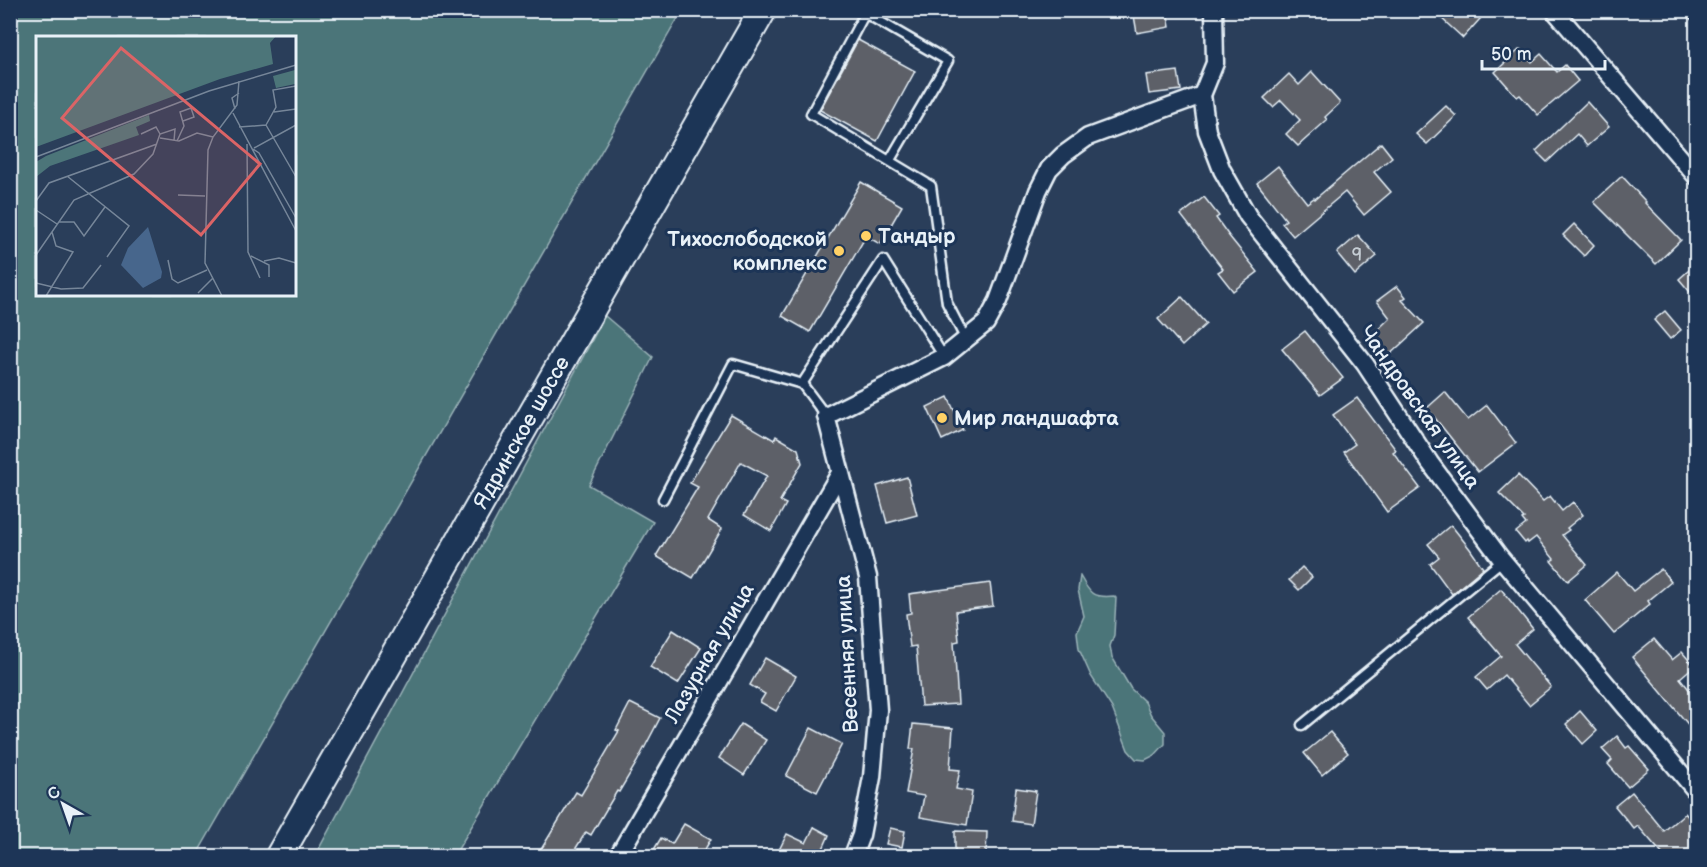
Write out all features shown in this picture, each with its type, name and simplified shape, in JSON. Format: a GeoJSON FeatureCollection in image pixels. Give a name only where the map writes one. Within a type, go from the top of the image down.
{"type":"FeatureCollection","features":[{"type":"Feature","properties":{"kind":"main road","name":"Ядринское шоссе"},"geometry":{"type":"LineString","coordinates":[[279,856],[763,10]]}},
{"type":"Feature","properties":{"kind":"street"},"geometry":{"type":"LineString","coordinates":[[826,416],[944,357],[986,323],[998,301],[1038,191],[1049,169],[1088,137],[1202,95],[1215,63],[1214,10]]}},
{"type":"Feature","properties":{"kind":"street"},"geometry":{"type":"LineString","coordinates":[[1554,10],[1696,176]]}},
{"type":"Feature","properties":{"kind":"street","name":"Чандровская улица"},"geometry":{"type":"LineString","coordinates":[[1202,95],[1207,131],[1222,170],[1248,216],[1365,364],[1430,464],[1503,560],[1696,791]]}},
{"type":"Feature","properties":{"kind":"street","name":"Весенняя улица"},"geometry":{"type":"LineString","coordinates":[[826,416],[868,577],[878,710],[872,777],[861,834],[853,856]]}},
{"type":"Feature","properties":{"kind":"street","name":"Лазурная улица"},"geometry":{"type":"LineString","coordinates":[[618,856],[840,473]]}},
{"type":"Feature","properties":{"kind":"lane"},"geometry":{"type":"LineString","coordinates":[[890,160],[948,61],[865,13],[811,114],[931,186],[947,303],[966,340]]}},
{"type":"Feature","properties":{"kind":"lane"},"geometry":{"type":"LineString","coordinates":[[802,384],[883,260],[944,357]]}},
{"type":"Feature","properties":{"kind":"lane"},"geometry":{"type":"LineString","coordinates":[[663,499],[733,364],[802,384],[826,416]]}},
{"type":"Feature","properties":{"kind":"lane"},"geometry":{"type":"LineString","coordinates":[[1302,725],[1503,560]]}},
{"type":"Feature","properties":{"kind":"green space"},"geometry":{"type":"Polygon","coordinates":[[[10,11],[682,11],[196,856],[11,856],[10,11]]]}},
{"type":"Feature","properties":{"kind":"green space"},"geometry":{"type":"Polygon","coordinates":[[[605,316],[653,357],[589,485],[653,522],[454,856],[315,856],[605,316]]]}},
{"type":"Feature","properties":{"kind":"green space"},"geometry":{"type":"Polygon","coordinates":[[[1080,576],[1092,594],[1116,598],[1114,635],[1110,646],[1112,657],[1131,689],[1145,702],[1151,715],[1165,732],[1165,744],[1155,755],[1145,760],[1136,759],[1128,750],[1112,708],[1091,676],[1079,649],[1077,632],[1084,616],[1078,590],[1080,576]]]}},
{"type":"Feature","properties":{"kind":"building"},"geometry":{"type":"Polygon","coordinates":[[[1133,10],[1167,10],[1170,27],[1137,33],[1133,10]]]}},
{"type":"Feature","properties":{"kind":"building"},"geometry":{"type":"Polygon","coordinates":[[[1446,10],[1488,10],[1463,38],[1440,17],[1446,10]]]}},
{"type":"Feature","properties":{"kind":"building"},"geometry":{"type":"Polygon","coordinates":[[[858,40],[915,71],[877,141],[820,110],[858,40]]]}},
{"type":"Feature","properties":{"kind":"building"},"geometry":{"type":"Polygon","coordinates":[[[1520,49],[1532,62],[1541,54],[1557,72],[1565,65],[1578,81],[1538,115],[1520,95],[1517,97],[1495,72],[1520,49]]]}},
{"type":"Feature","properties":{"kind":"building"},"geometry":{"type":"Polygon","coordinates":[[[1178,71],[1181,90],[1149,94],[1146,75],[1178,71]]]}},
{"type":"Feature","properties":{"kind":"building"},"geometry":{"type":"Polygon","coordinates":[[[1312,72],[1340,103],[1325,117],[1327,120],[1298,146],[1286,134],[1300,120],[1281,100],[1273,107],[1264,98],[1289,74],[1299,85],[1312,72]]]}},
{"type":"Feature","properties":{"kind":"building"},"geometry":{"type":"Polygon","coordinates":[[[1587,102],[1609,127],[1587,146],[1577,134],[1547,162],[1536,151],[1587,102]]]}},
{"type":"Feature","properties":{"kind":"building"},"geometry":{"type":"Polygon","coordinates":[[[1446,106],[1456,116],[1427,144],[1416,134],[1446,106]]]}},
{"type":"Feature","properties":{"kind":"building"},"geometry":{"type":"Polygon","coordinates":[[[1381,143],[1392,157],[1374,172],[1391,192],[1364,215],[1345,192],[1293,236],[1282,223],[1286,220],[1257,183],[1278,166],[1307,203],[1315,199],[1381,143]]]}},
{"type":"Feature","properties":{"kind":"building"},"geometry":{"type":"Polygon","coordinates":[[[1622,176],[1681,240],[1656,264],[1594,202],[1622,176]]]}},
{"type":"Feature","properties":{"kind":"building","name":"Тихослободской комплекс"},"geometry":{"type":"Polygon","coordinates":[[[861,182],[902,206],[880,244],[866,236],[810,332],[782,316],[861,182]]]}},
{"type":"Feature","properties":{"kind":"building"},"geometry":{"type":"Polygon","coordinates":[[[1204,197],[1219,216],[1216,218],[1258,272],[1233,291],[1218,272],[1223,269],[1181,215],[1204,197]]]}},
{"type":"Feature","properties":{"kind":"building"},"geometry":{"type":"Polygon","coordinates":[[[1574,224],[1594,245],[1584,256],[1563,235],[1574,224]]]}},
{"type":"Feature","properties":{"kind":"building"},"geometry":{"type":"Polygon","coordinates":[[[1358,235],[1377,256],[1355,275],[1337,253],[1358,235]]]}},
{"type":"Feature","properties":{"kind":"building"},"geometry":{"type":"Polygon","coordinates":[[[1696,264],[1696,299],[1679,279],[1696,264]]]}},
{"type":"Feature","properties":{"kind":"building"},"geometry":{"type":"Polygon","coordinates":[[[1397,286],[1406,297],[1402,300],[1424,323],[1387,357],[1369,338],[1390,318],[1377,301],[1397,286]]]}},
{"type":"Feature","properties":{"kind":"building"},"geometry":{"type":"Polygon","coordinates":[[[1182,297],[1206,324],[1182,346],[1158,319],[1182,297]]]}},
{"type":"Feature","properties":{"kind":"building"},"geometry":{"type":"Polygon","coordinates":[[[1665,311],[1681,330],[1670,339],[1654,320],[1665,311]]]}},
{"type":"Feature","properties":{"kind":"building"},"geometry":{"type":"Polygon","coordinates":[[[1305,331],[1343,378],[1320,395],[1282,349],[1305,331]]]}},
{"type":"Feature","properties":{"kind":"building"},"geometry":{"type":"Polygon","coordinates":[[[1445,392],[1468,420],[1487,405],[1516,443],[1478,472],[1427,408],[1445,392]]]}},
{"type":"Feature","properties":{"kind":"building"},"geometry":{"type":"Polygon","coordinates":[[[948,397],[963,430],[942,440],[927,407],[948,397]]]}},
{"type":"Feature","properties":{"kind":"building"},"geometry":{"type":"Polygon","coordinates":[[[1357,398],[1396,450],[1393,452],[1420,488],[1387,512],[1344,452],[1355,444],[1333,415],[1357,398]]]}},
{"type":"Feature","properties":{"kind":"building"},"geometry":{"type":"Polygon","coordinates":[[[731,415],[774,440],[776,436],[798,449],[802,463],[780,501],[786,504],[771,531],[744,515],[767,476],[741,462],[708,520],[722,529],[693,578],[656,556],[698,487],[690,483],[731,415]]]}},
{"type":"Feature","properties":{"kind":"building"},"geometry":{"type":"Polygon","coordinates":[[[1518,475],[1543,501],[1550,496],[1562,511],[1573,502],[1583,515],[1562,535],[1587,565],[1568,581],[1551,561],[1554,559],[1536,537],[1525,543],[1516,532],[1526,524],[1522,519],[1524,518],[1499,493],[1518,475]]]}},
{"type":"Feature","properties":{"kind":"building"},"geometry":{"type":"Polygon","coordinates":[[[907,477],[917,515],[887,523],[877,486],[907,477]]]}},
{"type":"Feature","properties":{"kind":"building"},"geometry":{"type":"Polygon","coordinates":[[[1451,525],[1483,568],[1452,594],[1430,564],[1439,557],[1428,544],[1451,525]]]}},
{"type":"Feature","properties":{"kind":"building"},"geometry":{"type":"Polygon","coordinates":[[[1302,567],[1312,577],[1299,590],[1289,580],[1302,567]]]}},
{"type":"Feature","properties":{"kind":"building"},"geometry":{"type":"Polygon","coordinates":[[[1661,569],[1671,582],[1648,601],[1650,604],[1614,634],[1585,600],[1617,572],[1633,591],[1661,569]]]}},
{"type":"Feature","properties":{"kind":"building"},"geometry":{"type":"Polygon","coordinates":[[[990,583],[993,606],[956,611],[959,641],[954,642],[958,704],[921,706],[916,646],[910,647],[906,614],[911,613],[909,594],[990,583]]]}},
{"type":"Feature","properties":{"kind":"building"},"geometry":{"type":"Polygon","coordinates":[[[1501,589],[1533,629],[1515,644],[1551,687],[1529,705],[1504,675],[1487,690],[1476,677],[1501,656],[1468,617],[1501,589]]]}},
{"type":"Feature","properties":{"kind":"building"},"geometry":{"type":"Polygon","coordinates":[[[673,630],[701,648],[678,684],[650,667],[673,630]]]}},
{"type":"Feature","properties":{"kind":"building"},"geometry":{"type":"Polygon","coordinates":[[[1654,639],[1672,660],[1682,652],[1694,666],[1680,678],[1696,698],[1696,734],[1632,657],[1654,639]]]}},
{"type":"Feature","properties":{"kind":"building"},"geometry":{"type":"Polygon","coordinates":[[[765,658],[796,676],[776,711],[760,702],[765,694],[750,685],[765,658]]]}},
{"type":"Feature","properties":{"kind":"building"},"geometry":{"type":"Polygon","coordinates":[[[630,703],[660,718],[619,792],[617,791],[591,835],[586,832],[571,856],[537,856],[576,792],[581,795],[619,731],[616,730],[630,703]]]}},
{"type":"Feature","properties":{"kind":"building"},"geometry":{"type":"Polygon","coordinates":[[[1580,711],[1597,731],[1583,744],[1566,724],[1580,711]]]}},
{"type":"Feature","properties":{"kind":"building"},"geometry":{"type":"Polygon","coordinates":[[[741,724],[766,740],[744,775],[719,758],[741,724]]]}},
{"type":"Feature","properties":{"kind":"building"},"geometry":{"type":"Polygon","coordinates":[[[913,724],[953,728],[950,769],[960,770],[956,789],[972,792],[967,825],[920,817],[924,796],[906,793],[914,749],[910,749],[913,724]]]}},
{"type":"Feature","properties":{"kind":"building"},"geometry":{"type":"Polygon","coordinates":[[[811,728],[842,744],[817,792],[786,776],[811,728]]]}},
{"type":"Feature","properties":{"kind":"building"},"geometry":{"type":"Polygon","coordinates":[[[1330,732],[1348,753],[1322,775],[1304,753],[1330,732]]]}},
{"type":"Feature","properties":{"kind":"building"},"geometry":{"type":"Polygon","coordinates":[[[1617,736],[1626,748],[1629,746],[1649,769],[1628,787],[1608,764],[1612,760],[1602,749],[1617,736]]]}},
{"type":"Feature","properties":{"kind":"building"},"geometry":{"type":"Polygon","coordinates":[[[1016,788],[1036,791],[1031,824],[1012,821],[1016,788]]]}},
{"type":"Feature","properties":{"kind":"building"},"geometry":{"type":"Polygon","coordinates":[[[1632,792],[1664,831],[1685,813],[1696,826],[1696,856],[1664,856],[1638,826],[1634,829],[1615,806],[1632,792]]]}},
{"type":"Feature","properties":{"kind":"building"},"geometry":{"type":"Polygon","coordinates":[[[684,824],[711,839],[701,856],[650,856],[661,838],[672,844],[684,824]]]}},
{"type":"Feature","properties":{"kind":"building"},"geometry":{"type":"Polygon","coordinates":[[[814,827],[829,835],[822,851],[834,856],[776,856],[787,834],[806,843],[814,827]]]}},
{"type":"Feature","properties":{"kind":"building"},"geometry":{"type":"Polygon","coordinates":[[[890,828],[905,831],[902,847],[886,844],[890,828]]]}},
{"type":"Feature","properties":{"kind":"building"},"geometry":{"type":"Polygon","coordinates":[[[955,831],[987,832],[986,855],[955,854],[955,831]]]}},
{"type":"Feature","properties":{"kind":"place","name":"Тандыр"},"geometry":{"type":"Point","coordinates":[866,236]}},
{"type":"Feature","properties":{"kind":"place","name":"Тихослободской комплекс"},"geometry":{"type":"Point","coordinates":[839,251]}},
{"type":"Feature","properties":{"kind":"place","name":"Мир ландшафта"},"geometry":{"type":"Point","coordinates":[942,418]}}]}
